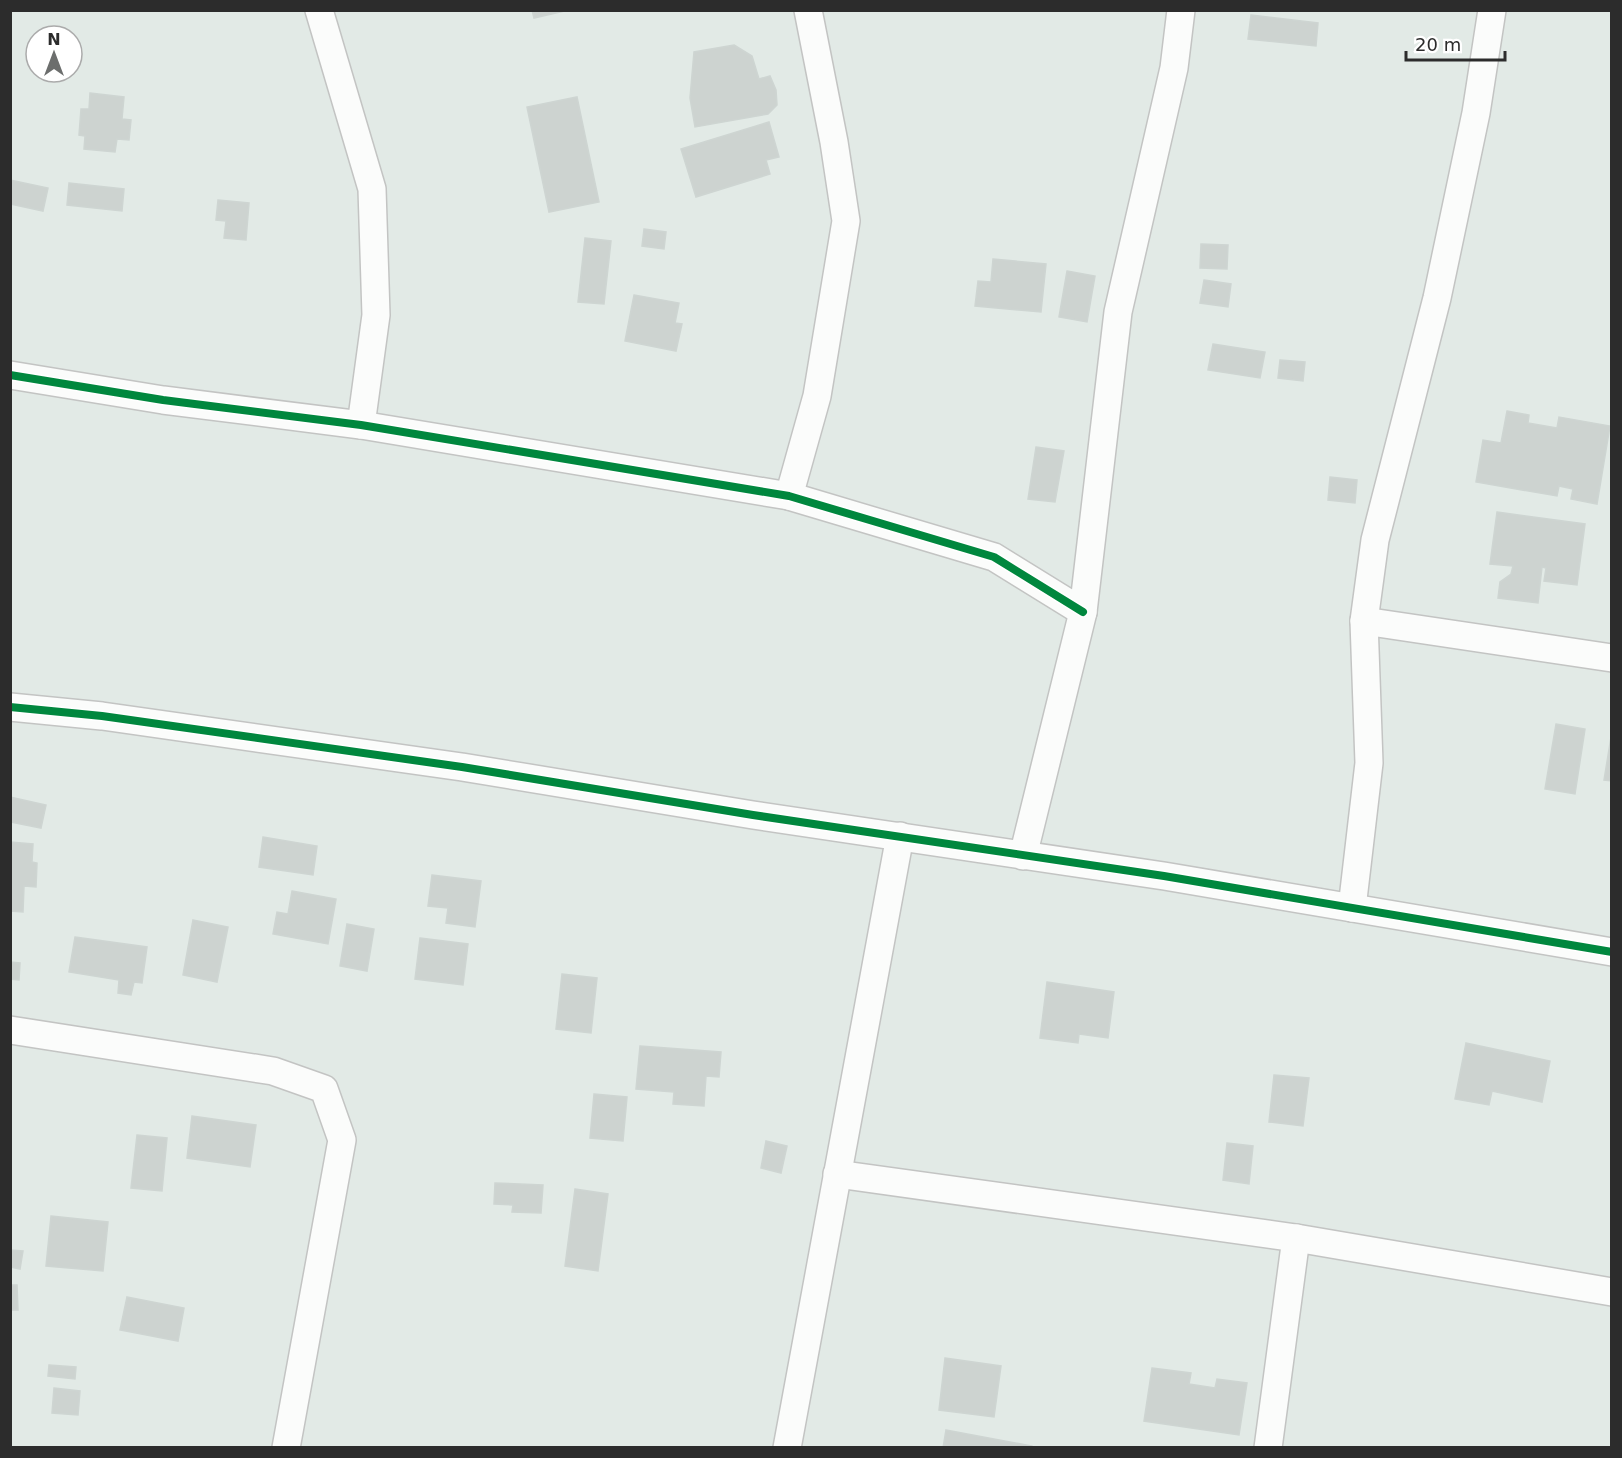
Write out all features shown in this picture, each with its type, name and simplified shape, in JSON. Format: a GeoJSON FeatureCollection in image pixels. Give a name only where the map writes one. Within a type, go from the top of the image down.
{"type":"FeatureCollection","features":[{"type":"Feature","properties":{"kind":"street"},"geometry":{"type":"LineString","coordinates":[[319,10],[372,189],[376,315],[361,425]]}},
{"type":"Feature","properties":{"kind":"street"},"geometry":{"type":"LineString","coordinates":[[789,496],[817,396],[846,221],[834,142],[808,10]]}},
{"type":"Feature","properties":{"kind":"street"},"geometry":{"type":"LineString","coordinates":[[1023,855],[1083,612],[1118,312],[1174,68],[1181,10]]}},
{"type":"Feature","properties":{"kind":"street"},"geometry":{"type":"LineString","coordinates":[[1352,908],[1368,763],[1364,621],[1375,540],[1437,298],[1476,112],[1492,10]]}},
{"type":"Feature","properties":{"kind":"street"},"geometry":{"type":"LineString","coordinates":[[10,375],[163,400],[361,425],[789,496],[994,556],[1083,612]]}},
{"type":"Feature","properties":{"kind":"street"},"geometry":{"type":"LineString","coordinates":[[1364,621],[1611,658]]}},
{"type":"Feature","properties":{"kind":"street"},"geometry":{"type":"LineString","coordinates":[[10,707],[102,716],[462,767],[753,815],[1164,876],[1611,952]]}},
{"type":"Feature","properties":{"kind":"street"},"geometry":{"type":"LineString","coordinates":[[787,1448],[900,836]]}},
{"type":"Feature","properties":{"kind":"street"},"geometry":{"type":"LineString","coordinates":[[10,1030],[273,1071],[324,1089],[342,1140],[286,1448]]}},
{"type":"Feature","properties":{"kind":"street"},"geometry":{"type":"LineString","coordinates":[[837,1174],[1296,1238],[1611,1292]]}},
{"type":"Feature","properties":{"kind":"street"},"geometry":{"type":"LineString","coordinates":[[1268,1448],[1296,1238]]}},
{"type":"Feature","properties":{"kind":"building"},"geometry":{"type":"Polygon","coordinates":[[[532,10],[565,10],[565,11],[534,18],[532,10]]]}},
{"type":"Feature","properties":{"kind":"building"},"geometry":{"type":"Polygon","coordinates":[[[1251,15],[1318,23],[1316,46],[1248,39],[1251,15]]]}},
{"type":"Feature","properties":{"kind":"building"},"geometry":{"type":"Polygon","coordinates":[[[734,45],[752,56],[759,79],[770,76],[776,90],[777,105],[768,114],[695,127],[690,98],[694,52],[734,45]]]}},
{"type":"Feature","properties":{"kind":"building"},"geometry":{"type":"Polygon","coordinates":[[[90,93],[124,97],[122,119],[131,120],[129,140],[117,139],[115,152],[84,149],[85,136],[79,135],[81,109],[89,109],[90,93]]]}},
{"type":"Feature","properties":{"kind":"building"},"geometry":{"type":"Polygon","coordinates":[[[577,97],[599,202],[549,212],[527,107],[577,97]]]}},
{"type":"Feature","properties":{"kind":"building"},"geometry":{"type":"Polygon","coordinates":[[[769,122],[779,157],[766,160],[770,174],[696,197],[681,149],[769,122]]]}},
{"type":"Feature","properties":{"kind":"building"},"geometry":{"type":"Polygon","coordinates":[[[10,180],[48,188],[43,211],[10,204],[10,180]]]}},
{"type":"Feature","properties":{"kind":"building"},"geometry":{"type":"Polygon","coordinates":[[[69,183],[124,189],[122,211],[67,205],[69,183]]]}},
{"type":"Feature","properties":{"kind":"building"},"geometry":{"type":"Polygon","coordinates":[[[218,200],[249,203],[246,240],[224,238],[226,221],[216,220],[218,200]]]}},
{"type":"Feature","properties":{"kind":"building"},"geometry":{"type":"Polygon","coordinates":[[[644,229],[666,232],[664,249],[642,246],[644,229]]]}},
{"type":"Feature","properties":{"kind":"building"},"geometry":{"type":"Polygon","coordinates":[[[585,238],[611,241],[604,304],[578,302],[585,238]]]}},
{"type":"Feature","properties":{"kind":"building"},"geometry":{"type":"Polygon","coordinates":[[[1201,244],[1228,245],[1227,269],[1200,268],[1201,244]]]}},
{"type":"Feature","properties":{"kind":"building"},"geometry":{"type":"Polygon","coordinates":[[[993,259],[1046,264],[1041,312],[975,306],[978,281],[991,282],[993,259]]]}},
{"type":"Feature","properties":{"kind":"building"},"geometry":{"type":"Polygon","coordinates":[[[1067,271],[1095,276],[1087,322],[1059,317],[1067,271]]]}},
{"type":"Feature","properties":{"kind":"building"},"geometry":{"type":"Polygon","coordinates":[[[1204,280],[1231,284],[1228,307],[1200,303],[1204,280]]]}},
{"type":"Feature","properties":{"kind":"building"},"geometry":{"type":"Polygon","coordinates":[[[634,295],[679,303],[675,323],[682,324],[676,351],[625,341],[634,295]]]}},
{"type":"Feature","properties":{"kind":"building"},"geometry":{"type":"Polygon","coordinates":[[[1213,344],[1265,352],[1260,378],[1208,370],[1213,344]]]}},
{"type":"Feature","properties":{"kind":"building"},"geometry":{"type":"Polygon","coordinates":[[[1280,360],[1305,362],[1303,381],[1278,378],[1280,360]]]}},
{"type":"Feature","properties":{"kind":"building"},"geometry":{"type":"Polygon","coordinates":[[[1507,411],[1529,415],[1528,423],[1557,428],[1559,417],[1610,426],[1597,504],[1571,499],[1573,489],[1559,486],[1557,496],[1476,482],[1483,440],[1501,443],[1507,411]]]}},
{"type":"Feature","properties":{"kind":"building"},"geometry":{"type":"Polygon","coordinates":[[[1036,447],[1064,451],[1055,502],[1028,499],[1036,447]]]}},
{"type":"Feature","properties":{"kind":"building"},"geometry":{"type":"Polygon","coordinates":[[[1330,477],[1357,480],[1355,503],[1328,500],[1330,477]]]}},
{"type":"Feature","properties":{"kind":"building"},"geometry":{"type":"Polygon","coordinates":[[[1497,512],[1585,524],[1577,585],[1544,581],[1546,568],[1542,567],[1538,603],[1498,598],[1500,582],[1511,574],[1513,566],[1490,564],[1497,512]]]}},
{"type":"Feature","properties":{"kind":"building"},"geometry":{"type":"Polygon","coordinates":[[[1556,724],[1585,729],[1575,794],[1545,789],[1556,724]]]}},
{"type":"Feature","properties":{"kind":"building"},"geometry":{"type":"Polygon","coordinates":[[[1612,731],[1612,781],[1604,780],[1612,731]]]}},
{"type":"Feature","properties":{"kind":"building"},"geometry":{"type":"Polygon","coordinates":[[[10,797],[46,805],[41,828],[10,822],[10,797]]]}},
{"type":"Feature","properties":{"kind":"building"},"geometry":{"type":"Polygon","coordinates":[[[263,837],[317,846],[313,875],[259,867],[263,837]]]}},
{"type":"Feature","properties":{"kind":"building"},"geometry":{"type":"Polygon","coordinates":[[[10,842],[33,844],[32,862],[37,863],[36,887],[24,886],[23,912],[10,911],[10,842]]]}},
{"type":"Feature","properties":{"kind":"building"},"geometry":{"type":"Polygon","coordinates":[[[432,875],[481,881],[475,927],[446,923],[448,908],[428,906],[432,875]]]}},
{"type":"Feature","properties":{"kind":"building"},"geometry":{"type":"Polygon","coordinates":[[[292,891],[336,899],[328,944],[273,934],[277,912],[288,914],[292,891]]]}},
{"type":"Feature","properties":{"kind":"building"},"geometry":{"type":"Polygon","coordinates":[[[193,920],[228,927],[217,982],[183,975],[193,920]]]}},
{"type":"Feature","properties":{"kind":"building"},"geometry":{"type":"Polygon","coordinates":[[[347,924],[374,929],[367,971],[340,966],[347,924]]]}},
{"type":"Feature","properties":{"kind":"building"},"geometry":{"type":"Polygon","coordinates":[[[75,937],[147,947],[142,983],[134,982],[131,995],[118,993],[119,980],[69,972],[75,937]]]}},
{"type":"Feature","properties":{"kind":"building"},"geometry":{"type":"Polygon","coordinates":[[[420,938],[468,944],[463,985],[415,979],[420,938]]]}},
{"type":"Feature","properties":{"kind":"building"},"geometry":{"type":"Polygon","coordinates":[[[10,962],[20,963],[19,980],[10,979],[10,962]]]}},
{"type":"Feature","properties":{"kind":"building"},"geometry":{"type":"Polygon","coordinates":[[[562,974],[597,978],[591,1033],[556,1029],[562,974]]]}},
{"type":"Feature","properties":{"kind":"building"},"geometry":{"type":"Polygon","coordinates":[[[1047,982],[1114,992],[1108,1038],[1079,1034],[1078,1043],[1040,1038],[1047,982]]]}},
{"type":"Feature","properties":{"kind":"building"},"geometry":{"type":"Polygon","coordinates":[[[1466,1043],[1550,1061],[1542,1102],[1492,1091],[1489,1105],[1455,1099],[1466,1043]]]}},
{"type":"Feature","properties":{"kind":"building"},"geometry":{"type":"Polygon","coordinates":[[[640,1046],[721,1052],[719,1077],[706,1076],[704,1106],[673,1104],[674,1092],[636,1089],[640,1046]]]}},
{"type":"Feature","properties":{"kind":"building"},"geometry":{"type":"Polygon","coordinates":[[[1274,1075],[1309,1078],[1303,1126],[1269,1122],[1274,1075]]]}},
{"type":"Feature","properties":{"kind":"building"},"geometry":{"type":"Polygon","coordinates":[[[594,1094],[627,1097],[623,1141],[590,1138],[594,1094]]]}},
{"type":"Feature","properties":{"kind":"building"},"geometry":{"type":"Polygon","coordinates":[[[192,1116],[256,1125],[250,1167],[187,1158],[192,1116]]]}},
{"type":"Feature","properties":{"kind":"building"},"geometry":{"type":"Polygon","coordinates":[[[137,1135],[167,1138],[162,1191],[131,1188],[137,1135]]]}},
{"type":"Feature","properties":{"kind":"building"},"geometry":{"type":"Polygon","coordinates":[[[766,1141],[787,1146],[781,1173],[761,1168],[766,1141]]]}},
{"type":"Feature","properties":{"kind":"building"},"geometry":{"type":"Polygon","coordinates":[[[1227,1143],[1253,1146],[1249,1184],[1223,1180],[1227,1143]]]}},
{"type":"Feature","properties":{"kind":"building"},"geometry":{"type":"Polygon","coordinates":[[[495,1183],[543,1185],[541,1213],[512,1212],[513,1205],[494,1204],[495,1183]]]}},
{"type":"Feature","properties":{"kind":"building"},"geometry":{"type":"Polygon","coordinates":[[[575,1189],[608,1194],[598,1271],[565,1266],[575,1189]]]}},
{"type":"Feature","properties":{"kind":"building"},"geometry":{"type":"Polygon","coordinates":[[[51,1216],[108,1222],[103,1271],[46,1266],[51,1216]]]}},
{"type":"Feature","properties":{"kind":"building"},"geometry":{"type":"Polygon","coordinates":[[[10,1250],[23,1251],[20,1269],[10,1267],[10,1250]]]}},
{"type":"Feature","properties":{"kind":"building"},"geometry":{"type":"Polygon","coordinates":[[[10,1285],[17,1285],[18,1310],[10,1310],[10,1285]]]}},
{"type":"Feature","properties":{"kind":"building"},"geometry":{"type":"Polygon","coordinates":[[[127,1297],[184,1308],[178,1341],[120,1330],[127,1297]]]}},
{"type":"Feature","properties":{"kind":"building"},"geometry":{"type":"Polygon","coordinates":[[[945,1358],[1001,1366],[994,1417],[939,1410],[945,1358]]]}},
{"type":"Feature","properties":{"kind":"building"},"geometry":{"type":"Polygon","coordinates":[[[49,1365],[76,1367],[75,1379],[48,1376],[49,1365]]]}},
{"type":"Feature","properties":{"kind":"building"},"geometry":{"type":"Polygon","coordinates":[[[1152,1368],[1191,1373],[1189,1384],[1215,1388],[1217,1379],[1247,1383],[1239,1435],[1144,1421],[1152,1368]]]}},
{"type":"Feature","properties":{"kind":"building"},"geometry":{"type":"Polygon","coordinates":[[[54,1388],[80,1391],[78,1415],[52,1413],[54,1388]]]}},
{"type":"Feature","properties":{"kind":"building"},"geometry":{"type":"Polygon","coordinates":[[[946,1430],[1032,1446],[1032,1448],[943,1448],[946,1430]]]}},
{"type":"Feature","properties":{"kind":"cycle path"},"geometry":{"type":"LineString","coordinates":[[10,375],[163,400],[361,425],[789,496],[994,557],[1083,612]]}},
{"type":"Feature","properties":{"kind":"cycle path"},"geometry":{"type":"LineString","coordinates":[[10,707],[102,716],[462,767],[753,815],[1164,876],[1612,952]]}}]}
